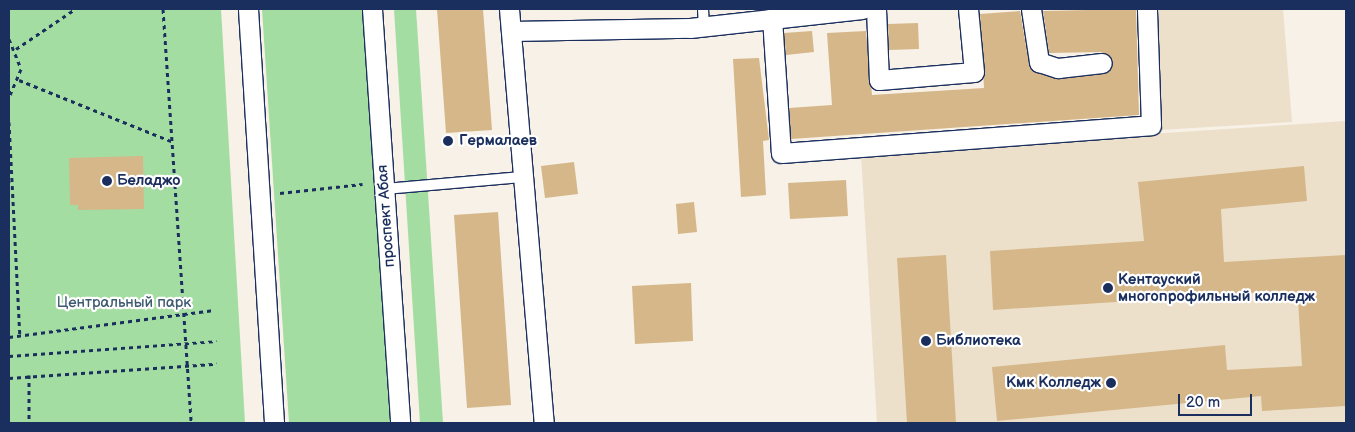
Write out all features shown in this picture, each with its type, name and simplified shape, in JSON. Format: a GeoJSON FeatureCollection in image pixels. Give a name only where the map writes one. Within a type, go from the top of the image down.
{"type":"FeatureCollection","features":[{"type":"Feature","properties":{"kind":"street"},"geometry":{"type":"LineString","coordinates":[[248,9],[274,423]]}},
{"type":"Feature","properties":{"kind":"street","name":"проспект Абая"},"geometry":{"type":"LineString","coordinates":[[372,9],[400,423]]}},
{"type":"Feature","properties":{"kind":"street"},"geometry":{"type":"LineString","coordinates":[[510,9],[522,177],[544,423]]}},
{"type":"Feature","properties":{"kind":"street"},"geometry":{"type":"LineString","coordinates":[[511,31],[704,18],[772,18],[862,9]]}},
{"type":"Feature","properties":{"kind":"street"},"geometry":{"type":"LineString","coordinates":[[876,9],[880,80],[974,72],[968,9]]}},
{"type":"Feature","properties":{"kind":"street"},"geometry":{"type":"LineString","coordinates":[[1031,9],[1040,62],[1058,68],[1102,63]]}},
{"type":"Feature","properties":{"kind":"street"},"geometry":{"type":"LineString","coordinates":[[772,18],[782,153],[1151,125],[1147,9]]}},
{"type":"Feature","properties":{"kind":"lane"},"geometry":{"type":"LineString","coordinates":[[384,185],[522,177]]}},
{"type":"Feature","properties":{"kind":"path"},"geometry":{"type":"LineString","coordinates":[[16,49],[75,9]]}},
{"type":"Feature","properties":{"kind":"path"},"geometry":{"type":"LineString","coordinates":[[162,9],[182,316],[191,423]]}},
{"type":"Feature","properties":{"kind":"path"},"geometry":{"type":"LineString","coordinates":[[9,39],[16,49],[19,80],[9,97]]}},
{"type":"Feature","properties":{"kind":"path"},"geometry":{"type":"LineString","coordinates":[[19,80],[172,141]]}},
{"type":"Feature","properties":{"kind":"path"},"geometry":{"type":"LineString","coordinates":[[9,122],[11,229],[20,337]]}},
{"type":"Feature","properties":{"kind":"path"},"geometry":{"type":"LineString","coordinates":[[260,196],[384,185]]}},
{"type":"Feature","properties":{"kind":"path"},"geometry":{"type":"LineString","coordinates":[[9,337],[182,316],[214,310]]}},
{"type":"Feature","properties":{"kind":"path"},"geometry":{"type":"LineString","coordinates":[[9,356],[216,341]]}},
{"type":"Feature","properties":{"kind":"path"},"geometry":{"type":"LineString","coordinates":[[9,378],[29,375],[217,364]]}},
{"type":"Feature","properties":{"kind":"path"},"geometry":{"type":"LineString","coordinates":[[29,375],[29,423]]}},
{"type":"Feature","properties":{"kind":"shaded area"},"geometry":{"type":"Polygon","coordinates":[[[1153,9],[1283,9],[1292,122],[1160,130],[1153,9]]]}},
{"type":"Feature","properties":{"kind":"shaded area","name":"Кентауский многопрофильный колледж"},"geometry":{"type":"Polygon","coordinates":[[[1346,121],[1346,423],[877,423],[861,153],[1346,121]]]}},
{"type":"Feature","properties":{"kind":"green space","name":"Центральный парк"},"geometry":{"type":"Polygon","coordinates":[[[9,9],[221,9],[245,423],[9,423],[9,9]]]}},
{"type":"Feature","properties":{"kind":"green space"},"geometry":{"type":"Polygon","coordinates":[[[262,9],[372,9],[399,423],[289,423],[262,9]]]}},
{"type":"Feature","properties":{"kind":"green space"},"geometry":{"type":"Polygon","coordinates":[[[394,9],[416,9],[443,423],[420,423],[394,9]]]}},
{"type":"Feature","properties":{"kind":"building"},"geometry":{"type":"Polygon","coordinates":[[[437,9],[483,9],[492,130],[446,133],[437,9]]]}},
{"type":"Feature","properties":{"kind":"building"},"geometry":{"type":"Polygon","coordinates":[[[1136,9],[1139,115],[791,139],[789,108],[832,105],[827,33],[866,31],[872,95],[984,88],[980,14],[1020,11],[1030,69],[1059,79],[1104,74],[1113,61],[1101,52],[1049,53],[1043,11],[1136,9]]]}},
{"type":"Feature","properties":{"kind":"building"},"geometry":{"type":"Polygon","coordinates":[[[918,23],[919,49],[889,50],[888,24],[918,23]]]}},
{"type":"Feature","properties":{"kind":"building"},"geometry":{"type":"Polygon","coordinates":[[[812,31],[814,52],[786,55],[784,33],[812,31]]]}},
{"type":"Feature","properties":{"kind":"building"},"geometry":{"type":"Polygon","coordinates":[[[759,58],[769,140],[763,141],[766,195],[741,197],[733,59],[759,58]]]}},
{"type":"Feature","properties":{"kind":"building","name":"Беладжо"},"geometry":{"type":"Polygon","coordinates":[[[143,156],[144,209],[78,210],[78,205],[70,205],[69,158],[143,156]]]}},
{"type":"Feature","properties":{"kind":"building"},"geometry":{"type":"Polygon","coordinates":[[[574,162],[578,194],[545,198],[541,166],[574,162]]]}},
{"type":"Feature","properties":{"kind":"building"},"geometry":{"type":"Polygon","coordinates":[[[1304,166],[1307,201],[1221,209],[1224,262],[1346,255],[1346,406],[1262,411],[1261,396],[997,421],[992,367],[1225,345],[1227,370],[1302,366],[1298,300],[1255,302],[1254,293],[993,310],[990,251],[1144,241],[1138,182],[1304,166]]]}},
{"type":"Feature","properties":{"kind":"building"},"geometry":{"type":"Polygon","coordinates":[[[846,180],[848,216],[790,219],[788,183],[846,180]]]}},
{"type":"Feature","properties":{"kind":"building"},"geometry":{"type":"Polygon","coordinates":[[[694,202],[697,232],[678,234],[676,204],[694,202]]]}},
{"type":"Feature","properties":{"kind":"building"},"geometry":{"type":"Polygon","coordinates":[[[498,212],[511,405],[467,408],[454,215],[498,212]]]}},
{"type":"Feature","properties":{"kind":"building","name":"Библиотека"},"geometry":{"type":"Polygon","coordinates":[[[946,255],[956,423],[907,423],[897,258],[946,255]]]}},
{"type":"Feature","properties":{"kind":"building"},"geometry":{"type":"Polygon","coordinates":[[[691,283],[693,341],[635,344],[632,286],[691,283]]]}},
{"type":"Feature","properties":{"kind":"place","name":"Гермалаев"},"geometry":{"type":"Point","coordinates":[448,141]}},
{"type":"Feature","properties":{"kind":"place","name":"Беладжо"},"geometry":{"type":"Point","coordinates":[107,181]}},
{"type":"Feature","properties":{"kind":"place","name":"Кентауский многопрофильный колледж"},"geometry":{"type":"Point","coordinates":[1108,288]}},
{"type":"Feature","properties":{"kind":"place","name":"Библиотека"},"geometry":{"type":"Point","coordinates":[926,341]}},
{"type":"Feature","properties":{"kind":"place","name":"Кмк Колледж"},"geometry":{"type":"Point","coordinates":[1111,383]}}]}
